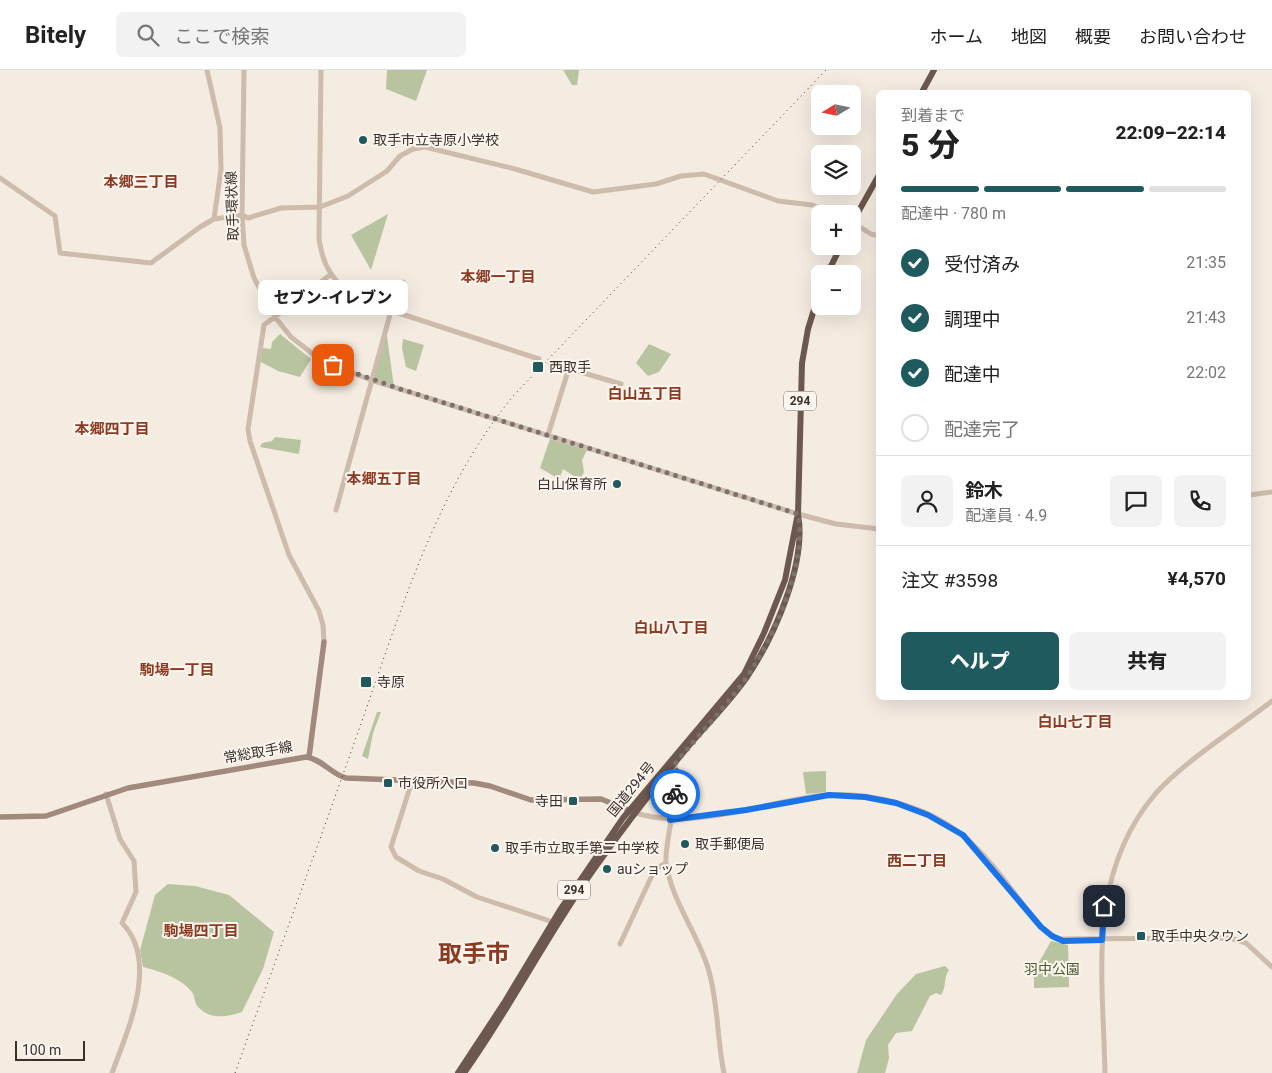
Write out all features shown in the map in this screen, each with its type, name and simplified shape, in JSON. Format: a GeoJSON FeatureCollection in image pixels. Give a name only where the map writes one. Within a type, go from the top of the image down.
{"type":"FeatureCollection","features":[{"type":"Feature","properties":{"kind":"highway"},"geometry":{"type":"LineString","coordinates":[[923,90],[934,70]]}},
{"type":"Feature","properties":{"kind":"highway"},"geometry":{"type":"LineString","coordinates":[[861,208],[876,181]]}},
{"type":"Feature","properties":{"kind":"highway","name":"国道294号"},"geometry":{"type":"LineString","coordinates":[[458,1073],[632,811],[731,690],[751,662],[785,580],[798,514],[802,362],[812,315]]}},
{"type":"Feature","properties":{"kind":"highway","name":"国道294号"},"geometry":{"type":"LineString","coordinates":[[632,811],[741,686],[770,637],[795,566],[801,529],[798,514]]}},
{"type":"Feature","properties":{"kind":"highway","name":"国道294号"},"geometry":{"type":"LineString","coordinates":[[464,1073],[506,1011],[556,923]]}},
{"type":"Feature","properties":{"kind":"main road"},"geometry":{"type":"LineString","coordinates":[[309,757],[324,642]]}},
{"type":"Feature","properties":{"kind":"main road","name":"常総取手線"},"geometry":{"type":"LineString","coordinates":[[0,817],[46,816],[106,794],[139,786],[309,757],[346,778],[483,784],[531,800],[601,799],[632,811]]}},
{"type":"Feature","properties":{"kind":"street"},"geometry":{"type":"LineString","coordinates":[[207,70],[220,128],[221,169],[214,219]]}},
{"type":"Feature","properties":{"kind":"street","name":"取手環状線"},"geometry":{"type":"LineString","coordinates":[[244,70],[242,215],[244,245],[254,278],[275,317],[291,337],[322,361],[371,380],[798,514],[836,524],[876,528]]}},
{"type":"Feature","properties":{"kind":"street"},"geometry":{"type":"LineString","coordinates":[[321,70],[320,253],[330,275],[340,286],[359,300],[539,359]]}},
{"type":"Feature","properties":{"kind":"street"},"geometry":{"type":"LineString","coordinates":[[0,178],[55,216],[60,252],[151,263],[214,219],[242,215],[248,218],[281,208],[320,207],[348,196],[387,171],[400,156],[413,149],[425,147],[515,169],[592,192],[656,184],[668,178],[688,174],[704,174],[778,201],[812,205]]}},
{"type":"Feature","properties":{"kind":"street"},"geometry":{"type":"LineString","coordinates":[[861,228],[876,235]]}},
{"type":"Feature","properties":{"kind":"street"},"geometry":{"type":"LineString","coordinates":[[324,642],[323,625],[319,611],[289,555],[250,441],[248,429],[264,325],[330,275]]}},
{"type":"Feature","properties":{"kind":"street"},"geometry":{"type":"LineString","coordinates":[[336,510],[360,430],[371,380],[403,282]]}},
{"type":"Feature","properties":{"kind":"street"},"geometry":{"type":"LineString","coordinates":[[550,363],[621,384]]}},
{"type":"Feature","properties":{"kind":"street"},"geometry":{"type":"LineString","coordinates":[[548,435],[569,368]]}},
{"type":"Feature","properties":{"kind":"street"},"geometry":{"type":"LineString","coordinates":[[1251,495],[1272,492]]}},
{"type":"Feature","properties":{"kind":"street"},"geometry":{"type":"LineString","coordinates":[[1105,1073],[1102,940],[1104,906],[1113,867],[1122,845],[1145,809],[1170,780],[1272,701]]}},
{"type":"Feature","properties":{"kind":"street"},"geometry":{"type":"LineString","coordinates":[[674,765],[678,777],[670,820],[666,863],[687,922],[708,969],[724,1073]]}},
{"type":"Feature","properties":{"kind":"street"},"geometry":{"type":"LineString","coordinates":[[412,781],[391,847],[396,857],[477,897],[556,923]]}},
{"type":"Feature","properties":{"kind":"street"},"geometry":{"type":"LineString","coordinates":[[106,794],[120,839],[134,861],[136,892],[122,922],[128,928],[139,966],[139,987],[133,1019],[112,1073]]}},
{"type":"Feature","properties":{"kind":"street"},"geometry":{"type":"LineString","coordinates":[[632,811],[670,820],[746,810],[829,795],[865,797],[896,803],[928,815],[963,835],[1041,927],[1052,936],[1063,941],[1230,938],[1246,943],[1272,967]]}},
{"type":"Feature","properties":{"kind":"street"},"geometry":{"type":"LineString","coordinates":[[620,944],[655,869],[666,863]]}},
{"type":"Feature","properties":{"kind":"green space"},"geometry":{"type":"Polygon","coordinates":[[[387,70],[427,70],[416,101],[386,89],[387,70]]]}},
{"type":"Feature","properties":{"kind":"green space"},"geometry":{"type":"Polygon","coordinates":[[[563,70],[579,70],[577,85],[572,85],[563,70]]]}},
{"type":"Feature","properties":{"kind":"green space"},"geometry":{"type":"Polygon","coordinates":[[[388,214],[371,270],[351,235],[388,214]]]}},
{"type":"Feature","properties":{"kind":"green space"},"geometry":{"type":"Polygon","coordinates":[[[386,329],[394,387],[371,380],[386,329]]]}},
{"type":"Feature","properties":{"kind":"green space"},"geometry":{"type":"Polygon","coordinates":[[[280,334],[311,359],[300,377],[278,371],[261,362],[262,348],[271,349],[272,342],[280,334]]]}},
{"type":"Feature","properties":{"kind":"green space"},"geometry":{"type":"Polygon","coordinates":[[[403,339],[424,345],[416,371],[406,367],[402,348],[403,339]]]}},
{"type":"Feature","properties":{"kind":"green space"},"geometry":{"type":"Polygon","coordinates":[[[649,344],[671,354],[659,372],[648,376],[636,363],[649,344]]]}},
{"type":"Feature","properties":{"kind":"green space"},"geometry":{"type":"Polygon","coordinates":[[[275,437],[301,440],[299,454],[260,447],[262,443],[272,441],[275,437]]]}},
{"type":"Feature","properties":{"kind":"green space"},"geometry":{"type":"Polygon","coordinates":[[[550,439],[587,450],[582,460],[584,472],[580,480],[563,469],[559,479],[540,468],[550,439]]]}},
{"type":"Feature","properties":{"kind":"green space"},"geometry":{"type":"Polygon","coordinates":[[[377,712],[381,712],[373,733],[368,759],[362,756],[377,712]]]}},
{"type":"Feature","properties":{"kind":"green space"},"geometry":{"type":"Polygon","coordinates":[[[826,771],[826,792],[806,794],[803,772],[826,771]]]}},
{"type":"Feature","properties":{"kind":"green space"},"geometry":{"type":"Polygon","coordinates":[[[168,884],[195,886],[229,895],[274,932],[263,969],[242,1012],[225,1016],[208,1014],[198,1007],[192,992],[182,983],[163,973],[143,967],[140,950],[155,895],[168,884]]]}},
{"type":"Feature","properties":{"kind":"green space","name":"羽中公園"},"geometry":{"type":"Polygon","coordinates":[[[1051,941],[1068,945],[1069,987],[1034,988],[1034,971],[1051,941]]]}},
{"type":"Feature","properties":{"kind":"green space"},"geometry":{"type":"Polygon","coordinates":[[[471,946],[482,948],[480,962],[468,960],[471,946]]]}},
{"type":"Feature","properties":{"kind":"green space"},"geometry":{"type":"Polygon","coordinates":[[[945,966],[949,970],[941,995],[936,993],[930,996],[912,1031],[896,1033],[888,1045],[889,1058],[885,1073],[857,1073],[866,1040],[897,994],[916,974],[945,966]]]}},
{"type":"Feature","properties":{"kind":"railway"},"geometry":{"type":"LineString","coordinates":[[235,1073],[405,600],[441,513],[462,472],[486,433],[514,395],[826,70]]}},
{"type":"Feature","properties":{"kind":"way so far"},"geometry":{"type":"LineString","coordinates":[[333,365],[371,380],[798,514],[801,529],[795,566],[791,582],[770,637],[741,686],[674,765],[678,773],[675,794]]}},
{"type":"Feature","properties":{"kind":"place","name":"取手市立寺原小学校"},"geometry":{"type":"Point","coordinates":[363,140]}},
{"type":"Feature","properties":{"kind":"place","name":"セブン-イレブン"},"geometry":{"type":"Point","coordinates":[333,365]}},
{"type":"Feature","properties":{"kind":"place","name":"西取手"},"geometry":{"type":"Point","coordinates":[538,367]}},
{"type":"Feature","properties":{"kind":"place","name":"白山保育所"},"geometry":{"type":"Point","coordinates":[617,484]}},
{"type":"Feature","properties":{"kind":"place","name":"寺原"},"geometry":{"type":"Point","coordinates":[366,682]}},
{"type":"Feature","properties":{"kind":"place","name":"市役所入口"},"geometry":{"type":"Point","coordinates":[388,783]}},
{"type":"Feature","properties":{"kind":"place","name":"寺田"},"geometry":{"type":"Point","coordinates":[573,801]}},
{"type":"Feature","properties":{"kind":"place","name":"取手郵便局"},"geometry":{"type":"Point","coordinates":[685,844]}},
{"type":"Feature","properties":{"kind":"place","name":"取手市立取手第二中学校"},"geometry":{"type":"Point","coordinates":[495,848]}},
{"type":"Feature","properties":{"kind":"place","name":"auショップ"},"geometry":{"type":"Point","coordinates":[607,869]}},
{"type":"Feature","properties":{"kind":"place","name":"取手中央タウン"},"geometry":{"type":"Point","coordinates":[1141,936]}},
{"type":"Feature","properties":{"kind":"district","name":"本郷三丁目"},"geometry":{"type":"Point","coordinates":[141,182]}},
{"type":"Feature","properties":{"kind":"district","name":"本郷一丁目"},"geometry":{"type":"Point","coordinates":[498,277]}},
{"type":"Feature","properties":{"kind":"district","name":"白山五丁目"},"geometry":{"type":"Point","coordinates":[645,394]}},
{"type":"Feature","properties":{"kind":"district","name":"本郷四丁目"},"geometry":{"type":"Point","coordinates":[112,429]}},
{"type":"Feature","properties":{"kind":"district","name":"本郷五丁目"},"geometry":{"type":"Point","coordinates":[384,479]}},
{"type":"Feature","properties":{"kind":"district","name":"白山八丁目"},"geometry":{"type":"Point","coordinates":[671,628]}},
{"type":"Feature","properties":{"kind":"district","name":"駒場一丁目"},"geometry":{"type":"Point","coordinates":[177,670]}},
{"type":"Feature","properties":{"kind":"district","name":"白山七丁目"},"geometry":{"type":"Point","coordinates":[1075,722]}},
{"type":"Feature","properties":{"kind":"district","name":"西二丁目"},"geometry":{"type":"Point","coordinates":[917,861]}},
{"type":"Feature","properties":{"kind":"district","name":"駒場四丁目"},"geometry":{"type":"Point","coordinates":[201,931]}},
{"type":"Feature","properties":{"kind":"district","name":"取手市"},"geometry":{"type":"Point","coordinates":[474,954]}},
{"type":"Feature","properties":{"kind":"route"},"geometry":{"type":"LineString","coordinates":[[675,794],[670,820],[746,810],[829,795],[852,795],[896,803],[928,815],[963,835],[1041,927],[1057,939],[1063,941],[1102,940],[1104,906]]}}]}
